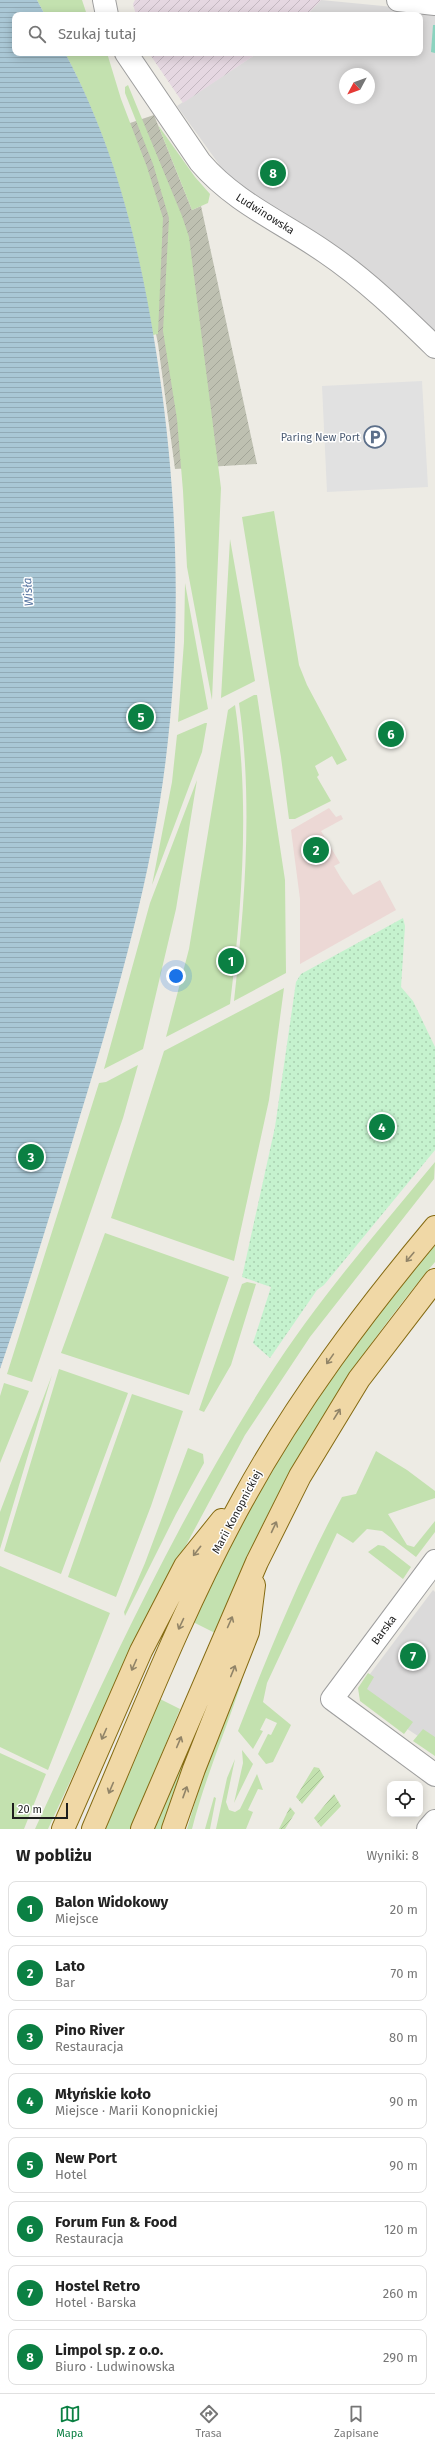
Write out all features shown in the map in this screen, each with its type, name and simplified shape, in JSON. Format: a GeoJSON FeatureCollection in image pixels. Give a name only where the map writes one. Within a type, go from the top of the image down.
{"type":"FeatureCollection","features":[{"type":"Feature","properties":{"kind":"main road","name":"Marii Konopnickiej"},"geometry":{"type":"LineString","coordinates":[[94,1829],[177,1634],[242,1501],[299,1404],[342,1342],[435,1227]]}},
{"type":"Feature","properties":{"kind":"main road"},"geometry":{"type":"LineString","coordinates":[[142,1829],[257,1562],[300,1476],[340,1410],[384,1345],[435,1280]]}},
{"type":"Feature","properties":{"kind":"main road"},"geometry":{"type":"LineString","coordinates":[[62,1829],[141,1651],[185,1566],[212,1530],[242,1501]]}},
{"type":"Feature","properties":{"kind":"main road"},"geometry":{"type":"LineString","coordinates":[[173,1829],[194,1769],[248,1632],[257,1562]]}},
{"type":"Feature","properties":{"kind":"street"},"geometry":{"type":"LineString","coordinates":[[104,0],[106,12]]}},
{"type":"Feature","properties":{"kind":"street"},"geometry":{"type":"LineString","coordinates":[[398,0],[435,4]]}},
{"type":"Feature","properties":{"kind":"street","name":"Ludwinowska"},"geometry":{"type":"LineString","coordinates":[[128,56],[200,162],[211,175],[250,207],[349,268],[435,347]]}},
{"type":"Feature","properties":{"kind":"street","name":"Barska"},"geometry":{"type":"LineString","coordinates":[[435,1561],[332,1699],[435,1775]]}},
{"type":"Feature","properties":{"kind":"street"},"geometry":{"type":"LineString","coordinates":[[428,1829],[435,1821]]}},
{"type":"Feature","properties":{"kind":"shaded area"},"geometry":{"type":"Polygon","coordinates":[[[135,0],[321,0],[310,12],[135,12],[133,4],[135,0]]]}},
{"type":"Feature","properties":{"kind":"shaded area"},"geometry":{"type":"Polygon","coordinates":[[[321,0],[435,11],[435,332],[351,256],[257,200],[231,181],[177,106],[253,56],[423,56],[423,12],[310,12],[321,0]]]}},
{"type":"Feature","properties":{"kind":"shaded area"},"geometry":{"type":"Polygon","coordinates":[[[151,56],[254,56],[183,103],[151,56]]]}},
{"type":"Feature","properties":{"kind":"shaded area"},"geometry":{"type":"Polygon","coordinates":[[[154,115],[192,210],[201,206],[257,464],[175,469],[158,344],[129,200],[130,123],[154,115]]]}},
{"type":"Feature","properties":{"kind":"shaded area","name":"Paring New Port"},"geometry":{"type":"Polygon","coordinates":[[[422,381],[428,487],[327,492],[322,386],[422,381]]]}},
{"type":"Feature","properties":{"kind":"shaded area"},"geometry":{"type":"Polygon","coordinates":[[[329,808],[336,817],[341,815],[343,819],[321,831],[340,863],[334,866],[341,878],[353,895],[380,880],[396,910],[300,964],[300,899],[291,830],[329,808]]]}},
{"type":"Feature","properties":{"kind":"shaded area"},"geometry":{"type":"Polygon","coordinates":[[[433,1590],[435,1592],[435,1747],[364,1701],[361,1686],[433,1590]]]}},
{"type":"Feature","properties":{"kind":"green space"},"geometry":{"type":"Polygon","coordinates":[[[37,0],[82,0],[86,12],[43,12],[37,0]]]}},
{"type":"Feature","properties":{"kind":"green space"},"geometry":{"type":"Polygon","coordinates":[[[433,25],[435,25],[435,53],[431,52],[433,25]]]}},
{"type":"Feature","properties":{"kind":"green space"},"geometry":{"type":"Polygon","coordinates":[[[66,56],[108,56],[121,99],[147,167],[163,218],[158,334],[153,335],[147,298],[131,226],[121,191],[109,155],[82,87],[66,56]]]}},
{"type":"Feature","properties":{"kind":"green space"},"geometry":{"type":"Polygon","coordinates":[[[128,85],[182,216],[189,237],[221,488],[212,700],[187,567],[177,419],[163,331],[169,218],[153,164],[125,93],[125,87],[128,85]]]}},
{"type":"Feature","properties":{"kind":"green space"},"geometry":{"type":"Polygon","coordinates":[[[158,125],[195,177],[210,194],[208,203],[192,210],[158,125]]]}},
{"type":"Feature","properties":{"kind":"green space"},"geometry":{"type":"Polygon","coordinates":[[[274,511],[299,665],[307,685],[347,760],[337,765],[332,756],[315,766],[319,775],[317,777],[331,801],[295,819],[289,819],[281,757],[242,517],[274,511]]]}},
{"type":"Feature","properties":{"kind":"green space"},"geometry":{"type":"Polygon","coordinates":[[[230,539],[255,681],[221,698],[230,539]]]}},
{"type":"Feature","properties":{"kind":"green space"},"geometry":{"type":"Polygon","coordinates":[[[185,583],[208,709],[178,722],[184,642],[185,583]]]}},
{"type":"Feature","properties":{"kind":"green space"},"geometry":{"type":"Polygon","coordinates":[[[254,695],[257,695],[285,880],[286,973],[234,1001],[246,852],[246,777],[239,703],[254,695]]]}},
{"type":"Feature","properties":{"kind":"green space"},"geometry":{"type":"Polygon","coordinates":[[[235,705],[240,742],[242,779],[243,854],[238,930],[230,1004],[166,1037],[189,949],[228,710],[235,705]]]}},
{"type":"Feature","properties":{"kind":"green space"},"geometry":{"type":"Polygon","coordinates":[[[207,723],[202,752],[152,885],[172,782],[177,735],[207,723]]]}},
{"type":"Feature","properties":{"kind":"green space"},"geometry":{"type":"Polygon","coordinates":[[[197,780],[176,909],[143,1049],[104,1069],[150,903],[197,780]]]}},
{"type":"Feature","properties":{"kind":"green space"},"geometry":{"type":"Polygon","coordinates":[[[403,918],[405,926],[401,987],[413,1001],[435,1047],[435,1150],[324,1285],[317,1290],[270,1358],[253,1343],[271,1287],[242,1277],[275,1127],[296,982],[301,974],[403,918]]]}},
{"type":"Feature","properties":{"kind":"green space"},"geometry":{"type":"Polygon","coordinates":[[[284,988],[269,1100],[234,1261],[111,1218],[164,1051],[284,988]]]}},
{"type":"Feature","properties":{"kind":"green space"},"geometry":{"type":"Polygon","coordinates":[[[138,1065],[123,1118],[32,1382],[7,1374],[99,1083],[106,1082],[138,1065]]]}},
{"type":"Feature","properties":{"kind":"green space"},"geometry":{"type":"Polygon","coordinates":[[[435,1162],[434,1179],[310,1337],[245,1435],[138,1635],[48,1829],[35,1829],[143,1600],[172,1543],[234,1433],[286,1350],[326,1295],[435,1162]]]}},
{"type":"Feature","properties":{"kind":"green space"},"geometry":{"type":"Polygon","coordinates":[[[105,1233],[229,1277],[189,1395],[61,1353],[105,1233]]]}},
{"type":"Feature","properties":{"kind":"green space"},"geometry":{"type":"Polygon","coordinates":[[[435,1242],[435,1262],[390,1318],[348,1377],[292,1469],[259,1533],[215,1633],[193,1622],[259,1488],[335,1368],[435,1242]]]}},
{"type":"Feature","properties":{"kind":"green space"},"geometry":{"type":"Polygon","coordinates":[[[247,1282],[256,1284],[231,1365],[204,1412],[199,1410],[242,1284],[247,1282]]]}},
{"type":"Feature","properties":{"kind":"green space"},"geometry":{"type":"Polygon","coordinates":[[[59,1369],[128,1393],[61,1574],[4,1551],[59,1369]]]}},
{"type":"Feature","properties":{"kind":"green space"},"geometry":{"type":"Polygon","coordinates":[[[52,1375],[0,1549],[0,1512],[52,1375]]]}},
{"type":"Feature","properties":{"kind":"green space"},"geometry":{"type":"Polygon","coordinates":[[[4,1383],[29,1391],[0,1463],[0,1396],[4,1383]]]}},
{"type":"Feature","properties":{"kind":"green space"},"geometry":{"type":"Polygon","coordinates":[[[132,1394],[183,1411],[151,1506],[116,1597],[68,1577],[132,1394]]]}},
{"type":"Feature","properties":{"kind":"green space"},"geometry":{"type":"Polygon","coordinates":[[[188,1448],[203,1454],[204,1463],[176,1514],[125,1616],[124,1612],[145,1563],[188,1448]]]}},
{"type":"Feature","properties":{"kind":"green space"},"geometry":{"type":"Polygon","coordinates":[[[376,1451],[407,1470],[435,1491],[435,1498],[388,1514],[407,1545],[414,1547],[435,1521],[435,1532],[416,1557],[382,1531],[367,1529],[353,1543],[337,1533],[267,1683],[263,1702],[291,1725],[273,1762],[266,1764],[258,1754],[268,1734],[271,1735],[277,1723],[266,1718],[260,1730],[263,1731],[253,1749],[238,1731],[286,1613],[327,1526],[342,1497],[356,1494],[376,1451]]]}},
{"type":"Feature","properties":{"kind":"green space"},"geometry":{"type":"Polygon","coordinates":[[[378,1545],[384,1546],[411,1567],[403,1579],[368,1552],[378,1545]]]}},
{"type":"Feature","properties":{"kind":"green space"},"geometry":{"type":"Polygon","coordinates":[[[0,1566],[110,1613],[48,1770],[0,1747],[0,1566]]]}},
{"type":"Feature","properties":{"kind":"green space"},"geometry":{"type":"Polygon","coordinates":[[[368,1673],[374,1677],[367,1689],[413,1722],[404,1734],[360,1701],[358,1688],[368,1673]]]}},
{"type":"Feature","properties":{"kind":"green space"},"geometry":{"type":"Polygon","coordinates":[[[240,1680],[242,1681],[209,1773],[192,1829],[187,1829],[205,1769],[240,1680]]]}},
{"type":"Feature","properties":{"kind":"green space"},"geometry":{"type":"Polygon","coordinates":[[[160,1699],[180,1709],[131,1829],[103,1829],[160,1699]]]}},
{"type":"Feature","properties":{"kind":"green space"},"geometry":{"type":"Polygon","coordinates":[[[423,1729],[435,1737],[435,1756],[413,1741],[423,1729]]]}},
{"type":"Feature","properties":{"kind":"green space"},"geometry":{"type":"Polygon","coordinates":[[[195,1730],[198,1732],[162,1829],[152,1829],[195,1730]]]}},
{"type":"Feature","properties":{"kind":"green space"},"geometry":{"type":"Polygon","coordinates":[[[242,1750],[253,1764],[234,1803],[243,1763],[242,1750]]]}},
{"type":"Feature","properties":{"kind":"green space"},"geometry":{"type":"Polygon","coordinates":[[[0,1753],[46,1774],[24,1829],[0,1829],[0,1753]]]}},
{"type":"Feature","properties":{"kind":"green space"},"geometry":{"type":"Polygon","coordinates":[[[235,1759],[226,1802],[229,1810],[235,1812],[240,1809],[257,1774],[263,1790],[258,1789],[248,1810],[253,1812],[246,1829],[216,1829],[227,1778],[235,1759]]]}},
{"type":"Feature","properties":{"kind":"green space"},"geometry":{"type":"Polygon","coordinates":[[[314,1767],[319,1768],[324,1777],[302,1804],[296,1797],[314,1767]]]}},
{"type":"Feature","properties":{"kind":"green space"},"geometry":{"type":"Polygon","coordinates":[[[334,1794],[341,1806],[321,1827],[314,1818],[334,1794]]]}},
{"type":"Feature","properties":{"kind":"green space"},"geometry":{"type":"Polygon","coordinates":[[[214,1797],[216,1798],[210,1829],[205,1829],[214,1797]]]}},
{"type":"Feature","properties":{"kind":"green space"},"geometry":{"type":"Polygon","coordinates":[[[290,1807],[295,1813],[285,1829],[279,1829],[290,1807]]]}},
{"type":"Feature","properties":{"kind":"water","name":"Wisła"},"geometry":{"type":"Polygon","coordinates":[[[0,0],[37,0],[43,12],[12,12],[12,56],[67,56],[83,88],[112,161],[142,274],[150,312],[165,413],[175,537],[176,599],[170,723],[152,846],[137,915],[100,1050],[41,1243],[0,1369],[0,0]]]}},
{"type":"Feature","properties":{"kind":"place","name":"Limpol sp. z o.o."},"geometry":{"type":"Point","coordinates":[273,173]}},
{"type":"Feature","properties":{"kind":"place","name":"Paring New Port"},"geometry":{"type":"Point","coordinates":[375,437]}},
{"type":"Feature","properties":{"kind":"place","name":"New Port"},"geometry":{"type":"Point","coordinates":[141,717]}},
{"type":"Feature","properties":{"kind":"place","name":"Forum Fun & Food"},"geometry":{"type":"Point","coordinates":[391,734]}},
{"type":"Feature","properties":{"kind":"place","name":"Lato"},"geometry":{"type":"Point","coordinates":[316,850]}},
{"type":"Feature","properties":{"kind":"place","name":"Balon Widokowy"},"geometry":{"type":"Point","coordinates":[231,961]}},
{"type":"Feature","properties":{"kind":"place","name":"Młyńskie koło"},"geometry":{"type":"Point","coordinates":[382,1127]}},
{"type":"Feature","properties":{"kind":"place","name":"Pino River"},"geometry":{"type":"Point","coordinates":[31,1157]}},
{"type":"Feature","properties":{"kind":"place","name":"Hostel Retro"},"geometry":{"type":"Point","coordinates":[413,1656]}}]}
